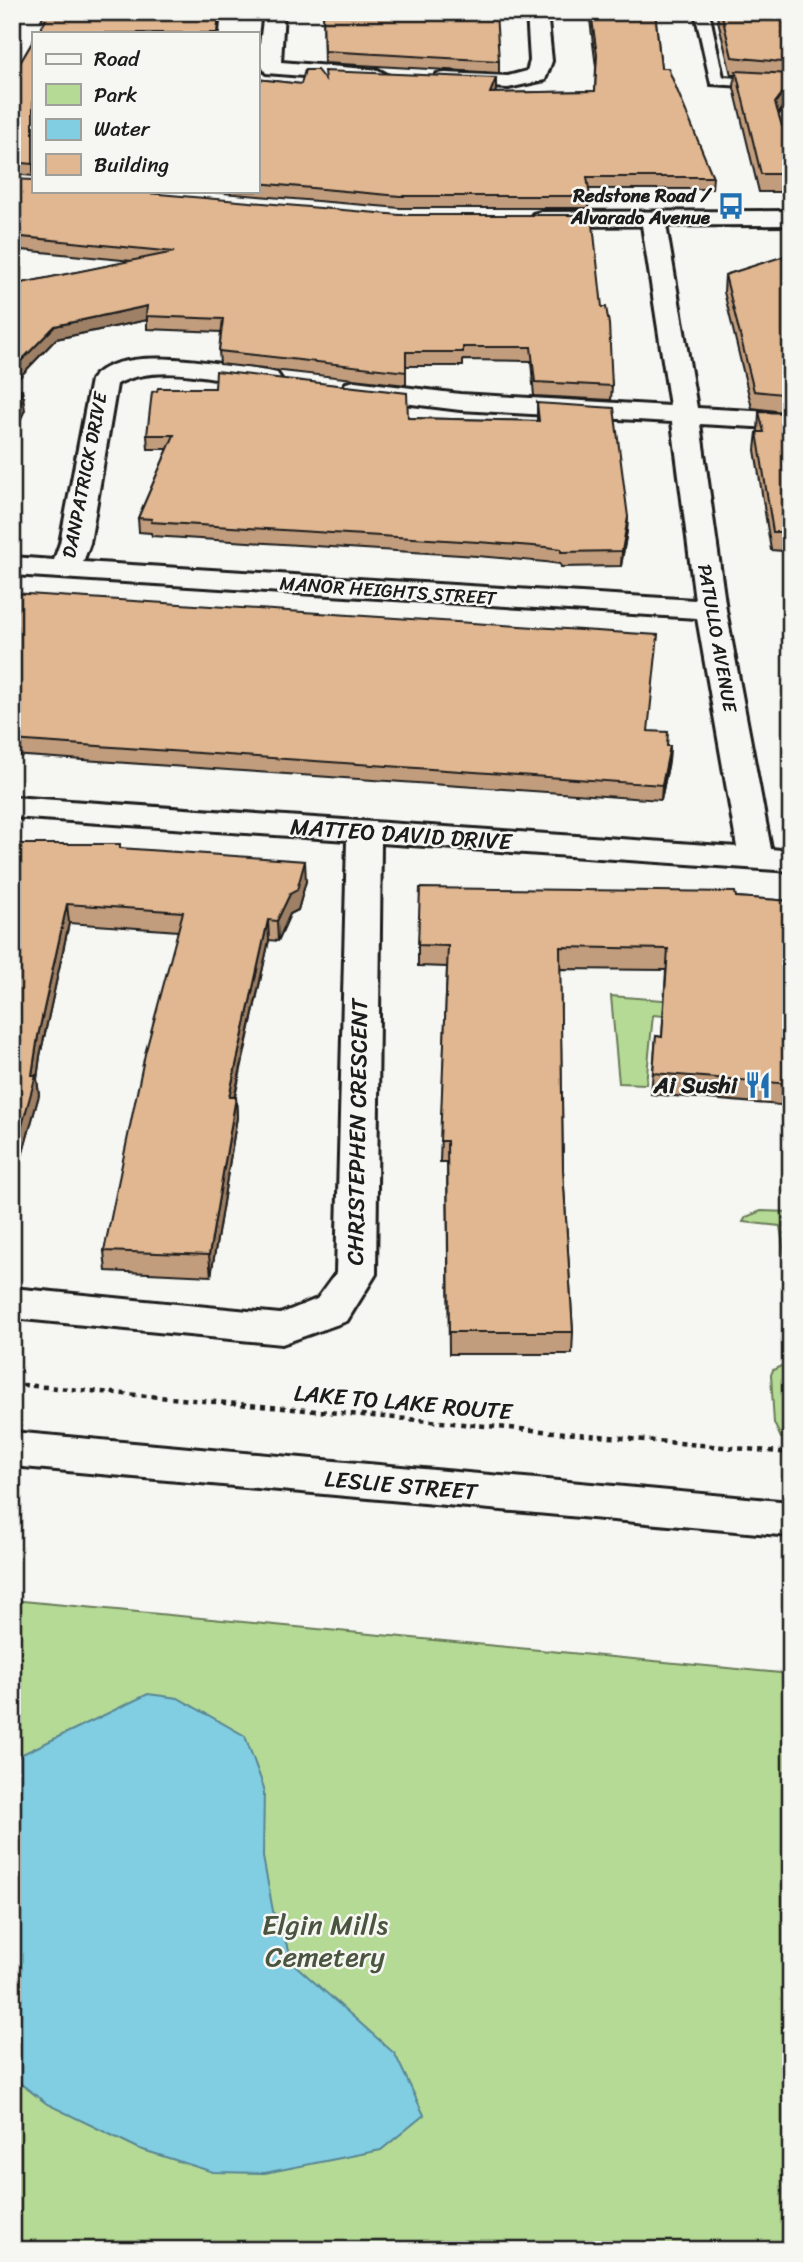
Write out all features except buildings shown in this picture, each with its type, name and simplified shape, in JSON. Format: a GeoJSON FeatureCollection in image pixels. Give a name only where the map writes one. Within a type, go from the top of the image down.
{"type":"FeatureCollection","features":[{"type":"Feature","properties":{"kind":"street"},"geometry":{"type":"LineString","coordinates":[[274,12],[268,60],[274,68],[399,77]]}},
{"type":"Feature","properties":{"kind":"street"},"geometry":{"type":"LineString","coordinates":[[426,78],[508,82],[531,78],[540,71],[541,61],[537,12]]}},
{"type":"Feature","properties":{"kind":"street"},"geometry":{"type":"LineString","coordinates":[[791,116],[786,122],[791,138]]}},
{"type":"Feature","properties":{"kind":"street"},"geometry":{"type":"LineString","coordinates":[[522,219],[791,218]]}},
{"type":"Feature","properties":{"kind":"street","name":"PATULLO AVENUE"},"geometry":{"type":"LineString","coordinates":[[653,219],[685,416],[711,610],[756,859]]}},
{"type":"Feature","properties":{"kind":"street","name":"DANPATRICK DRIVE"},"geometry":{"type":"LineString","coordinates":[[65,570],[75,543],[104,380],[122,371],[154,367],[290,382]]}},
{"type":"Feature","properties":{"kind":"street"},"geometry":{"type":"LineString","coordinates":[[330,386],[460,402],[791,421]]}},
{"type":"Feature","properties":{"kind":"street","name":"MANOR HEIGHTS STREET"},"geometry":{"type":"LineString","coordinates":[[12,566],[711,610]]}},
{"type":"Feature","properties":{"kind":"street","name":"MATTEO DAVID DRIVE"},"geometry":{"type":"LineString","coordinates":[[12,807],[791,861]]}},
{"type":"Feature","properties":{"kind":"street","name":"CHRISTEPHEN CRESCENT"},"geometry":{"type":"LineString","coordinates":[[12,1303],[282,1329],[332,1310],[356,1274],[364,832]]}},
{"type":"Feature","properties":{"kind":"street","name":"LESLIE STREET"},"geometry":{"type":"LineString","coordinates":[[12,1449],[791,1519]]}},
{"type":"Feature","properties":{"kind":"lane"},"geometry":{"type":"LineString","coordinates":[[702,12],[716,81],[791,85]]}},
{"type":"Feature","properties":{"kind":"path","name":"LAKE TO LAKE ROUTE"},"geometry":{"type":"LineString","coordinates":[[12,1384],[791,1453]]}},
{"type":"Feature","properties":{"kind":"green space"},"geometry":{"type":"Polygon","coordinates":[[[611,996],[791,1010],[791,1026],[653,1015],[646,1084],[619,1083],[611,996]]]}},
{"type":"Feature","properties":{"kind":"green space"},"geometry":{"type":"Polygon","coordinates":[[[761,1211],[791,1212],[791,1297],[780,1226],[743,1222],[746,1217],[761,1211]]]}},
{"type":"Feature","properties":{"kind":"green space"},"geometry":{"type":"Polygon","coordinates":[[[783,1365],[787,1368],[791,1439],[781,1438],[774,1423],[771,1375],[773,1370],[783,1365]]]}},
{"type":"Feature","properties":{"kind":"green space","name":"Elgin Mills Cemetery"},"geometry":{"type":"Polygon","coordinates":[[[12,1600],[791,1674],[791,2250],[12,2250],[12,1600]]]}},
{"type":"Feature","properties":{"kind":"water"},"geometry":{"type":"Polygon","coordinates":[[[148,1694],[178,1698],[245,1736],[264,1788],[263,1857],[273,1911],[295,1965],[395,2054],[424,2115],[381,2150],[265,2173],[213,2172],[140,2149],[47,2104],[12,2077],[12,1759],[148,1694]]]}},
{"type":"Feature","properties":{"kind":"place","name":"Redstone Road / Alvarado Avenue"},"geometry":{"type":"Point","coordinates":[731,206]}},
{"type":"Feature","properties":{"kind":"place","name":"Ai Sushi"},"geometry":{"type":"Point","coordinates":[758,1085]}}]}
